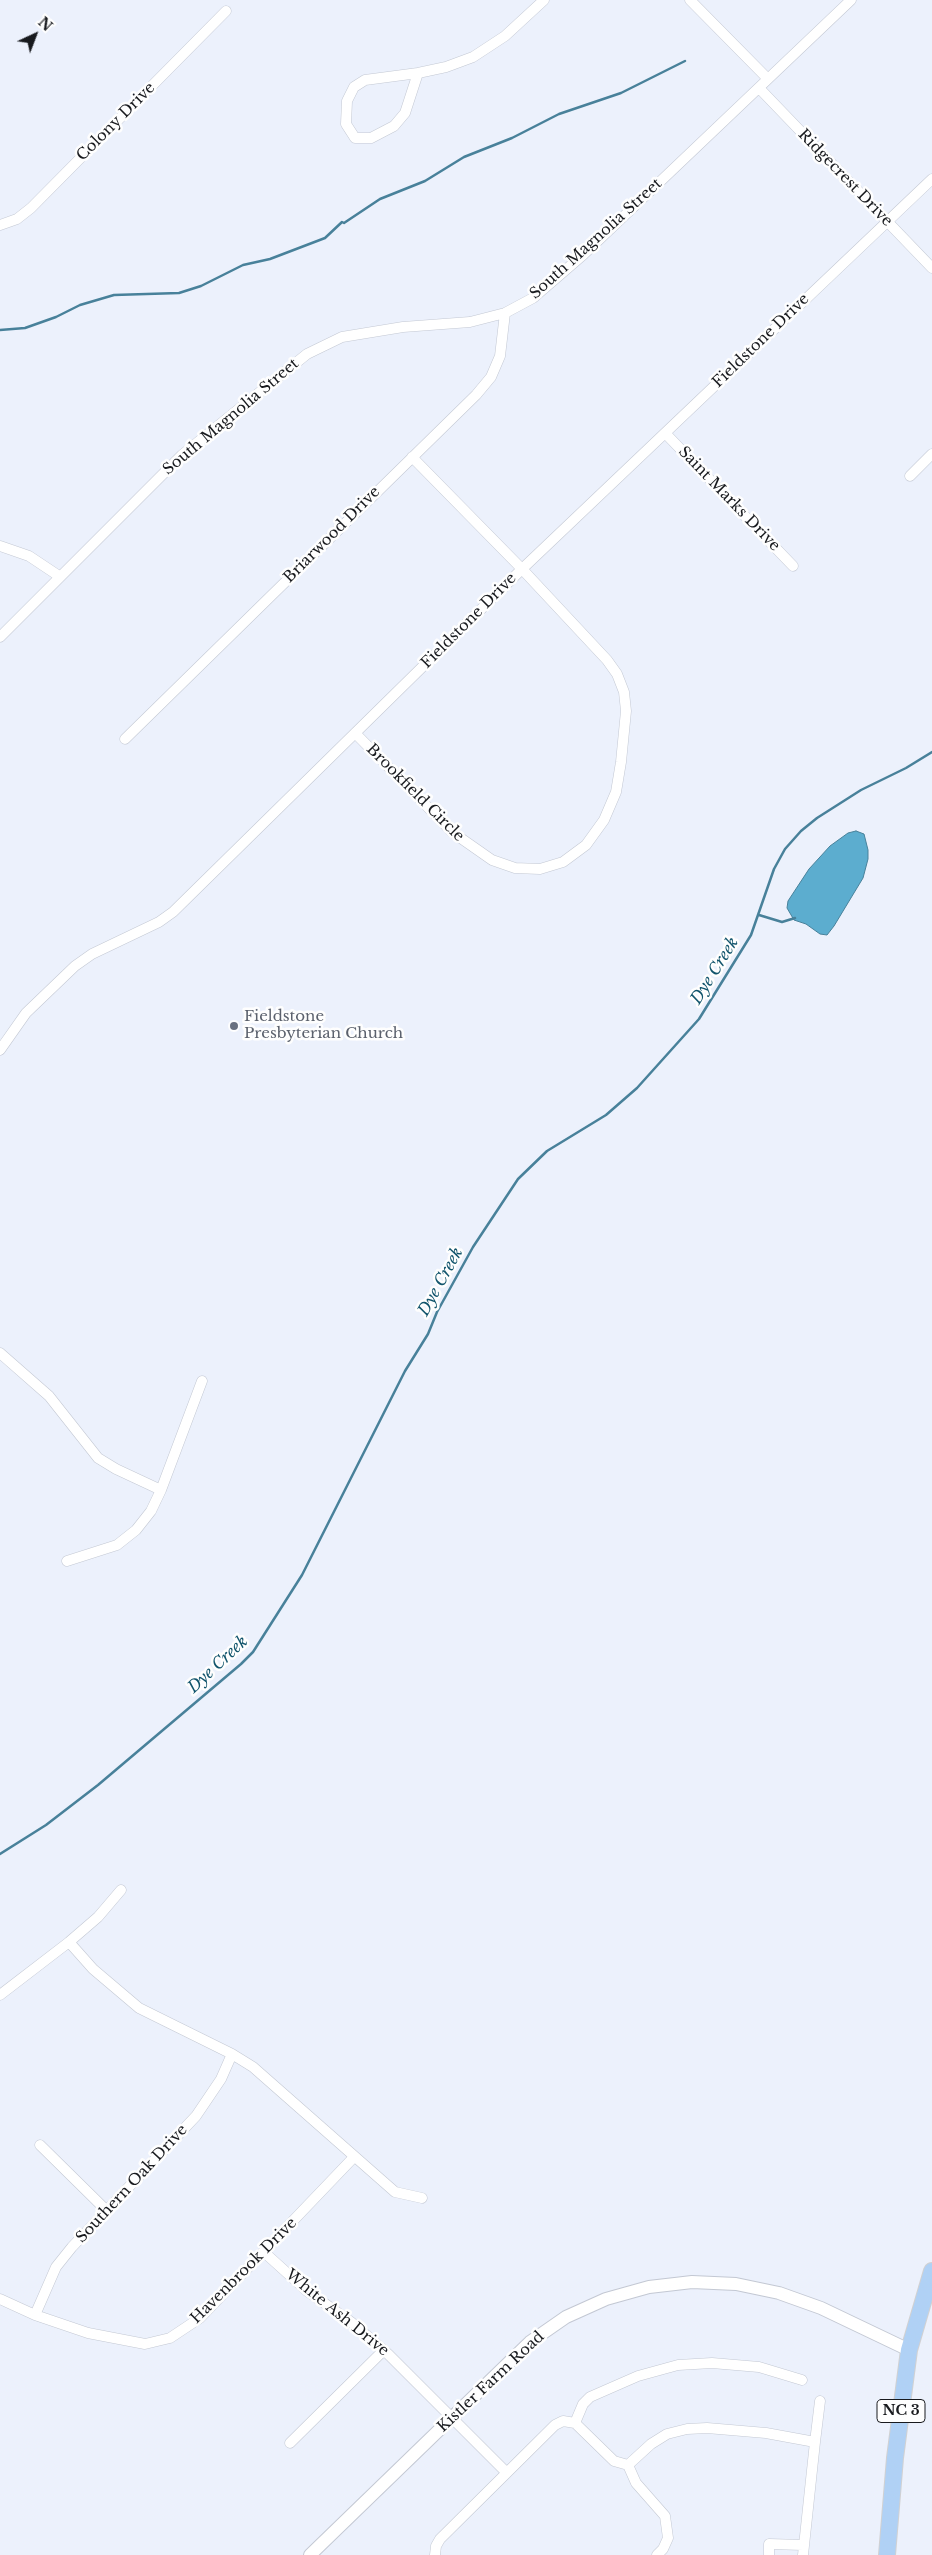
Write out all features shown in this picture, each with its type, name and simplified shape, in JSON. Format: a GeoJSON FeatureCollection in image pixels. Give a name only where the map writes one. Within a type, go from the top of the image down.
{"type":"FeatureCollection","features":[{"type":"Feature","properties":{"kind":"main road","name":"NC 3"},"geometry":{"type":"LineString","coordinates":[[887,2555],[895,2458],[908,2350],[932,2271]]}},
{"type":"Feature","properties":{"kind":"street"},"geometry":{"type":"LineString","coordinates":[[418,73],[404,113],[394,126],[371,138],[355,138],[346,124],[347,101],[354,87],[365,80],[418,73],[446,67],[473,57],[505,36],[544,0]]}},
{"type":"Feature","properties":{"kind":"street"},"geometry":{"type":"LineString","coordinates":[[690,0],[768,79]]}},
{"type":"Feature","properties":{"kind":"street","name":"South Magnolia Street"},"geometry":{"type":"LineString","coordinates":[[0,637],[182,455],[307,354],[342,337],[394,328],[470,322],[505,313],[533,298],[556,280],[851,0]]}},
{"type":"Feature","properties":{"kind":"street","name":"Colony Drive"},"geometry":{"type":"LineString","coordinates":[[0,226],[17,219],[31,208],[226,11]]}},
{"type":"Feature","properties":{"kind":"street","name":"Ridgecrest Drive"},"geometry":{"type":"LineString","coordinates":[[759,88],[932,268]]}},
{"type":"Feature","properties":{"kind":"street","name":"Fieldstone Drive"},"geometry":{"type":"LineString","coordinates":[[0,1050],[26,1013],[75,966],[92,954],[159,922],[173,912],[522,569],[932,178]]}},
{"type":"Feature","properties":{"kind":"street","name":"Briarwood Drive"},"geometry":{"type":"LineString","coordinates":[[125,739],[476,395],[491,377],[500,356],[505,313]]}},
{"type":"Feature","properties":{"kind":"street","name":"Saint Marks Drive"},"geometry":{"type":"LineString","coordinates":[[665,433],[793,566]]}},
{"type":"Feature","properties":{"kind":"street"},"geometry":{"type":"LineString","coordinates":[[910,476],[932,454]]}},
{"type":"Feature","properties":{"kind":"street","name":"Brookfield Circle"},"geometry":{"type":"LineString","coordinates":[[355,733],[452,832],[492,860],[515,868],[540,869],[563,862],[586,845],[604,820],[616,792],[622,762],[626,711],[624,692],[617,674],[607,660],[522,569],[412,457]]}},
{"type":"Feature","properties":{"kind":"street"},"geometry":{"type":"LineString","coordinates":[[0,546],[29,556],[59,576]]}},
{"type":"Feature","properties":{"kind":"street"},"geometry":{"type":"LineString","coordinates":[[0,1353],[49,1396],[98,1458],[116,1469],[161,1490]]}},
{"type":"Feature","properties":{"kind":"street"},"geometry":{"type":"LineString","coordinates":[[67,1561],[117,1545],[136,1530],[146,1518],[161,1490],[202,1381]]}},
{"type":"Feature","properties":{"kind":"street"},"geometry":{"type":"LineString","coordinates":[[0,1995],[69,1942],[98,1917],[122,1890]]}},
{"type":"Feature","properties":{"kind":"street"},"geometry":{"type":"LineString","coordinates":[[69,1942],[93,1969],[139,2008],[232,2054],[252,2067],[395,2192],[422,2198]]}},
{"type":"Feature","properties":{"kind":"street","name":"Southern Oak Drive"},"geometry":{"type":"LineString","coordinates":[[35,2315],[56,2267],[196,2116],[222,2079],[232,2054]]}},
{"type":"Feature","properties":{"kind":"street"},"geometry":{"type":"LineString","coordinates":[[40,2145],[107,2210]]}},
{"type":"Feature","properties":{"kind":"street","name":"Havenbrook Drive"},"geometry":{"type":"LineString","coordinates":[[0,2299],[35,2315],[88,2332],[144,2344],[170,2338],[200,2318],[265,2253],[354,2157]]}},
{"type":"Feature","properties":{"kind":"street","name":"White Ash Drive"},"geometry":{"type":"LineString","coordinates":[[265,2253],[308,2291],[351,2322],[384,2350],[506,2472]]}},
{"type":"Feature","properties":{"kind":"street","name":"Kistler Farm Road"},"geometry":{"type":"LineString","coordinates":[[310,2555],[530,2342],[566,2317],[606,2299],[649,2287],[692,2282],[736,2284],[779,2293],[820,2308],[908,2350]]}},
{"type":"Feature","properties":{"kind":"street"},"geometry":{"type":"LineString","coordinates":[[290,2443],[384,2350]]}},
{"type":"Feature","properties":{"kind":"street"},"geometry":{"type":"LineString","coordinates":[[575,2423],[583,2404],[590,2397],[638,2376],[678,2365],[712,2363],[759,2367],[802,2380]]}},
{"type":"Feature","properties":{"kind":"street"},"geometry":{"type":"LineString","coordinates":[[769,2555],[769,2544],[803,2550],[820,2401]]}},
{"type":"Feature","properties":{"kind":"street"},"geometry":{"type":"LineString","coordinates":[[435,2555],[436,2546],[440,2539],[506,2472],[555,2426],[563,2421],[575,2423],[614,2461],[628,2465]]}},
{"type":"Feature","properties":{"kind":"street"},"geometry":{"type":"LineString","coordinates":[[628,2465],[651,2444],[666,2434],[687,2429],[707,2428],[766,2433],[815,2442]]}},
{"type":"Feature","properties":{"kind":"street"},"geometry":{"type":"LineString","coordinates":[[628,2465],[636,2483],[665,2516],[668,2538],[657,2555]]}},
{"type":"Feature","properties":{"kind":"water"},"geometry":{"type":"Polygon","coordinates":[[[856,831],[864,834],[868,850],[868,859],[863,878],[834,926],[827,935],[820,934],[806,924],[794,920],[787,908],[788,901],[809,869],[830,846],[848,833],[856,831]]]}},
{"type":"Feature","properties":{"kind":"waterway"},"geometry":{"type":"LineString","coordinates":[[0,330],[25,328],[56,317],[80,305],[114,295],[179,293],[201,286],[243,265],[270,259],[325,238],[342,222],[344,223],[380,199],[425,181],[464,157],[512,138],[559,114],[621,93],[685,61]]}},
{"type":"Feature","properties":{"kind":"waterway","name":"Dye Creek"},"geometry":{"type":"LineString","coordinates":[[0,1854],[46,1825],[98,1785],[253,1652],[302,1575],[405,1371],[428,1334],[437,1312],[473,1247],[518,1179],[547,1151],[606,1115],[637,1088],[699,1019],[751,935],[774,869],[785,849],[801,831],[817,818],[861,790],[906,768],[932,752]]}},
{"type":"Feature","properties":{"kind":"waterway"},"geometry":{"type":"LineString","coordinates":[[759,915],[782,922],[795,918]]}},
{"type":"Feature","properties":{"kind":"place","name":"Fieldstone Presbyterian Church"},"geometry":{"type":"Point","coordinates":[234,1026]}}]}
